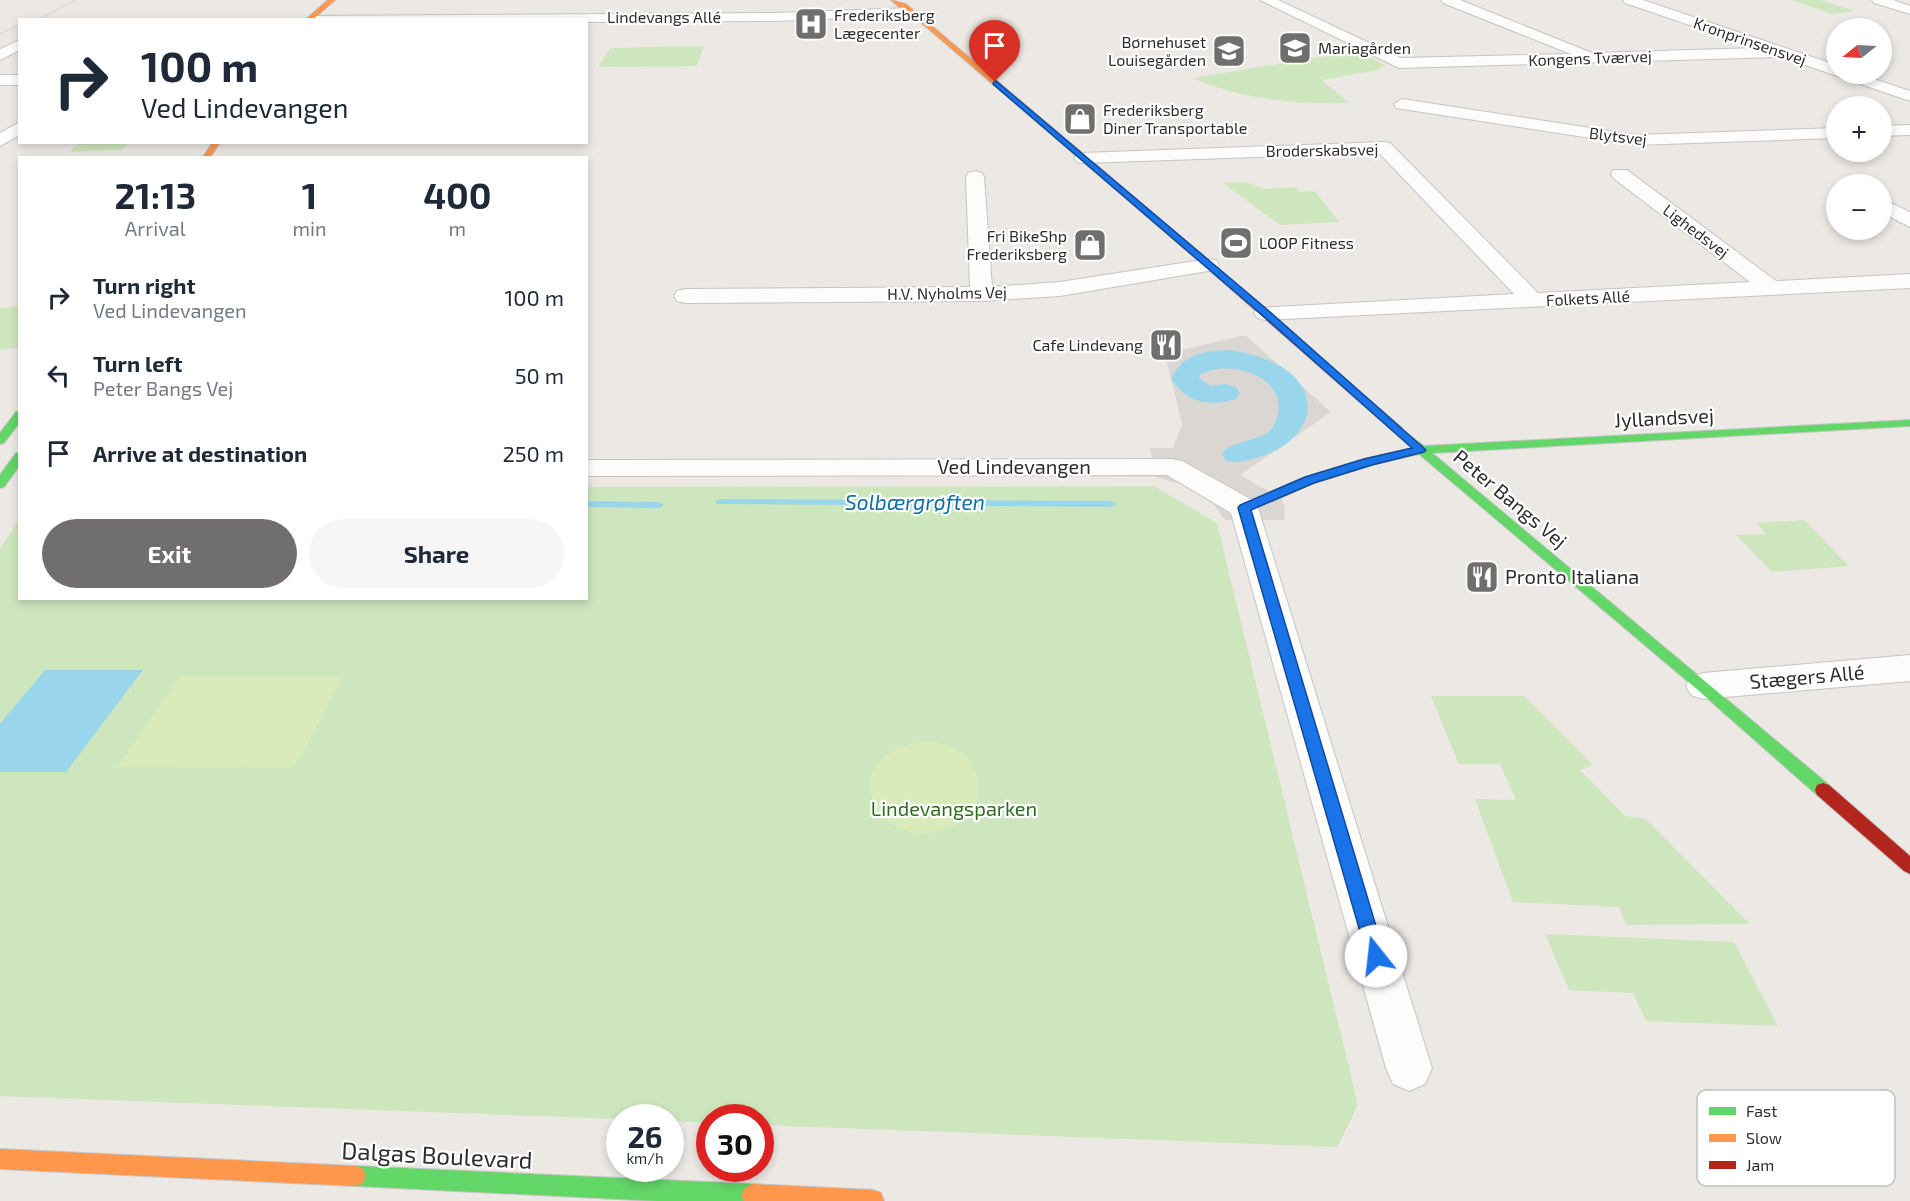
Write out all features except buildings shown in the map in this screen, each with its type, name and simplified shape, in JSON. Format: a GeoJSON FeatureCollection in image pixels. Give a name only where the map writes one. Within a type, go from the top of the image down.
{"type":"FeatureCollection","features":[{"type":"Feature","properties":{"kind":"street","name":"Peter Bangs Vej"},"geometry":{"type":"LineString","coordinates":[[894,0],[901,6],[904,5],[1265,313],[1420,450],[1703,686],[1910,866]]}},
{"type":"Feature","properties":{"kind":"street","name":"Kongens Tværvej"},"geometry":{"type":"LineString","coordinates":[[1267,0],[1399,63],[1782,52]]}},
{"type":"Feature","properties":{"kind":"street"},"geometry":{"type":"LineString","coordinates":[[1448,0],[1597,58]]}},
{"type":"Feature","properties":{"kind":"street","name":"Kronprinsensvej"},"geometry":{"type":"LineString","coordinates":[[1630,0],[1826,67]]}},
{"type":"Feature","properties":{"kind":"street"},"geometry":{"type":"LineString","coordinates":[[1879,0],[1910,10]]}},
{"type":"Feature","properties":{"kind":"street"},"geometry":{"type":"LineString","coordinates":[[323,18],[337,2]]}},
{"type":"Feature","properties":{"kind":"street"},"geometry":{"type":"LineString","coordinates":[[312,18],[337,2]]}},
{"type":"Feature","properties":{"kind":"street","name":"Lindevangs Allé"},"geometry":{"type":"LineString","coordinates":[[502,18],[861,16],[910,12]]}},
{"type":"Feature","properties":{"kind":"street"},"geometry":{"type":"LineString","coordinates":[[0,55],[18,45]]}},
{"type":"Feature","properties":{"kind":"street"},"geometry":{"type":"LineString","coordinates":[[0,80],[18,80]]}},
{"type":"Feature","properties":{"kind":"street"},"geometry":{"type":"LineString","coordinates":[[1875,84],[1910,96]]}},
{"type":"Feature","properties":{"kind":"street","name":"Blytsvej"},"geometry":{"type":"LineString","coordinates":[[1402,104],[1636,140],[1826,133]]}},
{"type":"Feature","properties":{"kind":"street"},"geometry":{"type":"LineString","coordinates":[[0,141],[18,128]]}},
{"type":"Feature","properties":{"kind":"street"},"geometry":{"type":"LineString","coordinates":[[1892,131],[1910,130]]}},
{"type":"Feature","properties":{"kind":"street","name":"Broderskabsvej"},"geometry":{"type":"LineString","coordinates":[[1083,158],[1384,147],[1533,301]]}},
{"type":"Feature","properties":{"kind":"street","name":"Lighedsvej"},"geometry":{"type":"LineString","coordinates":[[1620,174],[1771,288]]}},
{"type":"Feature","properties":{"kind":"street"},"geometry":{"type":"LineString","coordinates":[[975,177],[981,294]]}},
{"type":"Feature","properties":{"kind":"street"},"geometry":{"type":"LineString","coordinates":[[1892,210],[1910,221]]}},
{"type":"Feature","properties":{"kind":"street","name":"H.V. Nyholms Vej"},"geometry":{"type":"LineString","coordinates":[[685,296],[981,294],[1060,289],[1208,265]]}},
{"type":"Feature","properties":{"kind":"street","name":"Folkets Allé"},"geometry":{"type":"LineString","coordinates":[[1265,313],[1910,281]]}},
{"type":"Feature","properties":{"kind":"street"},"geometry":{"type":"LineString","coordinates":[[0,441],[18,417]]}},
{"type":"Feature","properties":{"kind":"street","name":"Jyllandsvej"},"geometry":{"type":"LineString","coordinates":[[1420,450],[1910,423]]}},
{"type":"Feature","properties":{"kind":"street"},"geometry":{"type":"LineString","coordinates":[[1409,1068],[1245,508],[1310,480],[1368,462],[1420,450]]}},
{"type":"Feature","properties":{"kind":"street","name":"Ved Lindevangen"},"geometry":{"type":"LineString","coordinates":[[588,468],[1172,467],[1245,508]]}},
{"type":"Feature","properties":{"kind":"street","name":"Stægers Allé"},"geometry":{"type":"LineString","coordinates":[[1703,686],[1910,668]]}},
{"type":"Feature","properties":{"kind":"street","name":"Dalgas Boulevard"},"geometry":{"type":"LineString","coordinates":[[0,1160],[510,1182],[873,1201]]}},
{"type":"Feature","properties":{"kind":"street"},"geometry":{"type":"LineString","coordinates":[[505,1201],[510,1182]]}},
{"type":"Feature","properties":{"kind":"green space"},"geometry":{"type":"Polygon","coordinates":[[[1791,0],[1821,0],[1855,11],[1832,14],[1791,0]]]}},
{"type":"Feature","properties":{"kind":"green space"},"geometry":{"type":"Polygon","coordinates":[[[704,46],[697,66],[598,67],[610,48],[704,46]]]}},
{"type":"Feature","properties":{"kind":"green space"},"geometry":{"type":"Polygon","coordinates":[[[1358,51],[1386,66],[1379,67],[1379,70],[1322,80],[1349,103],[1289,102],[1250,96],[1193,78],[1358,51]]]}},
{"type":"Feature","properties":{"kind":"green space"},"geometry":{"type":"Polygon","coordinates":[[[79,144],[128,144],[121,150],[69,152],[79,144]]]}},
{"type":"Feature","properties":{"kind":"green space"},"geometry":{"type":"Polygon","coordinates":[[[1246,182],[1265,189],[1296,187],[1300,192],[1315,191],[1339,222],[1280,225],[1223,183],[1246,182]]]}},
{"type":"Feature","properties":{"kind":"green space"},"geometry":{"type":"Polygon","coordinates":[[[18,306],[18,348],[0,350],[0,308],[18,306]]]}},
{"type":"Feature","properties":{"kind":"green space","name":"Lindevangsparken"},"geometry":{"type":"Polygon","coordinates":[[[1154,486],[1217,523],[1358,1105],[1337,1147],[774,1125],[774,1104],[696,1104],[696,1122],[684,1122],[684,1104],[606,1104],[606,1119],[0,1096],[0,549],[18,522],[18,600],[588,600],[588,487],[1154,486]]]}},
{"type":"Feature","properties":{"kind":"green space"},"geometry":{"type":"Polygon","coordinates":[[[1804,520],[1849,566],[1772,572],[1736,535],[1766,534],[1757,523],[1804,520]]]}},
{"type":"Feature","properties":{"kind":"green space"},"geometry":{"type":"Polygon","coordinates":[[[180,676],[344,676],[294,768],[117,767],[180,676]]]}},
{"type":"Feature","properties":{"kind":"green space"},"geometry":{"type":"Polygon","coordinates":[[[1431,696],[1524,696],[1593,765],[1580,770],[1625,816],[1646,819],[1750,924],[1626,925],[1619,907],[1513,902],[1475,799],[1516,800],[1500,764],[1459,764],[1431,696]]]}},
{"type":"Feature","properties":{"kind":"green space"},"geometry":{"type":"Polygon","coordinates":[[[928,741],[954,748],[969,759],[977,776],[978,794],[976,802],[965,817],[938,832],[912,833],[891,823],[876,807],[870,787],[875,767],[894,750],[928,741]]]}},
{"type":"Feature","properties":{"kind":"green space"},"geometry":{"type":"Polygon","coordinates":[[[1545,934],[1734,942],[1778,1026],[1646,1021],[1633,993],[1569,990],[1545,934]]]}},
{"type":"Feature","properties":{"kind":"shaded area"},"geometry":{"type":"Polygon","coordinates":[[[1245,335],[1331,412],[1240,475],[1282,499],[1285,508],[1284,520],[1225,520],[1210,499],[1190,487],[1156,477],[1150,448],[1173,448],[1182,424],[1165,354],[1245,335]]]}},
{"type":"Feature","properties":{"kind":"water"},"geometry":{"type":"Polygon","coordinates":[[[45,670],[143,670],[66,772],[0,772],[0,724],[45,670]]]}},
{"type":"Feature","properties":{"kind":"waterway"},"geometry":{"type":"LineString","coordinates":[[1226,393],[1208,395],[1193,388],[1185,379],[1189,369],[1215,359],[1243,361],[1258,366],[1283,382],[1291,393],[1294,406],[1290,424],[1278,437],[1264,445],[1237,454]]}},
{"type":"Feature","properties":{"kind":"waterway","name":"Solbærgrøften"},"geometry":{"type":"LineString","coordinates":[[720,502],[1111,504]]}},
{"type":"Feature","properties":{"kind":"waterway","name":"Solbærgrøften"},"geometry":{"type":"LineString","coordinates":[[588,504],[659,505]]}},
{"type":"Feature","properties":{"kind":"railway"},"geometry":{"type":"LineString","coordinates":[[41,18],[76,0]]}},
{"type":"Feature","properties":{"kind":"railway"},"geometry":{"type":"LineString","coordinates":[[0,34],[18,25]]}},
{"type":"Feature","properties":{"kind":"traffic: fast"},"geometry":{"type":"LineString","coordinates":[[0,441],[18,417]]}},
{"type":"Feature","properties":{"kind":"traffic: fast"},"geometry":{"type":"LineString","coordinates":[[1244,508],[1310,480],[1368,462],[1420,450],[1910,423]]}},
{"type":"Feature","properties":{"kind":"traffic: fast"},"geometry":{"type":"LineString","coordinates":[[1398,430],[1823,790]]}},
{"type":"Feature","properties":{"kind":"traffic: fast"},"geometry":{"type":"LineString","coordinates":[[0,484],[18,459]]}},
{"type":"Feature","properties":{"kind":"traffic: fast"},"geometry":{"type":"LineString","coordinates":[[356,1176],[752,1195]]}},
{"type":"Feature","properties":{"kind":"traffic: slow"},"geometry":{"type":"LineString","coordinates":[[310,18],[332,0]]}},
{"type":"Feature","properties":{"kind":"traffic: slow"},"geometry":{"type":"LineString","coordinates":[[894,0],[901,6],[904,5],[1203,260]]}},
{"type":"Feature","properties":{"kind":"traffic: slow"},"geometry":{"type":"LineString","coordinates":[[207,156],[216,144]]}},
{"type":"Feature","properties":{"kind":"traffic: slow"},"geometry":{"type":"LineString","coordinates":[[0,1159],[356,1176]]}},
{"type":"Feature","properties":{"kind":"traffic: slow"},"geometry":{"type":"LineString","coordinates":[[752,1195],[873,1201]]}},
{"type":"Feature","properties":{"kind":"traffic: jam"},"geometry":{"type":"LineString","coordinates":[[1203,260],[1398,430]]}},
{"type":"Feature","properties":{"kind":"traffic: jam"},"geometry":{"type":"LineString","coordinates":[[1823,790],[1910,866]]}},
{"type":"Feature","properties":{"kind":"place","name":"Frederiksberg Lægecenter"},"geometry":{"type":"Point","coordinates":[811,24]}},
{"type":"Feature","properties":{"kind":"place","name":"Mariagården"},"geometry":{"type":"Point","coordinates":[1295,48]}},
{"type":"Feature","properties":{"kind":"place","name":"Børnehuset Louisegården"},"geometry":{"type":"Point","coordinates":[1229,51]}},
{"type":"Feature","properties":{"kind":"place","name":"Frederiksberg Diner Transportable"},"geometry":{"type":"Point","coordinates":[1080,119]}},
{"type":"Feature","properties":{"kind":"place","name":"LOOP Fitness"},"geometry":{"type":"Point","coordinates":[1236,243]}},
{"type":"Feature","properties":{"kind":"place","name":"Fri BikeShp Frederiksberg"},"geometry":{"type":"Point","coordinates":[1090,245]}},
{"type":"Feature","properties":{"kind":"place","name":"Cafe Lindevang"},"geometry":{"type":"Point","coordinates":[1166,345]}},
{"type":"Feature","properties":{"kind":"place","name":"Pronto Italiana"},"geometry":{"type":"Point","coordinates":[1482,577]}},
{"type":"Feature","properties":{"kind":"route"},"geometry":{"type":"LineString","coordinates":[[995,82],[1265,313],[1420,450],[1368,462],[1310,480],[1245,508],[1376,956]]}}]}
